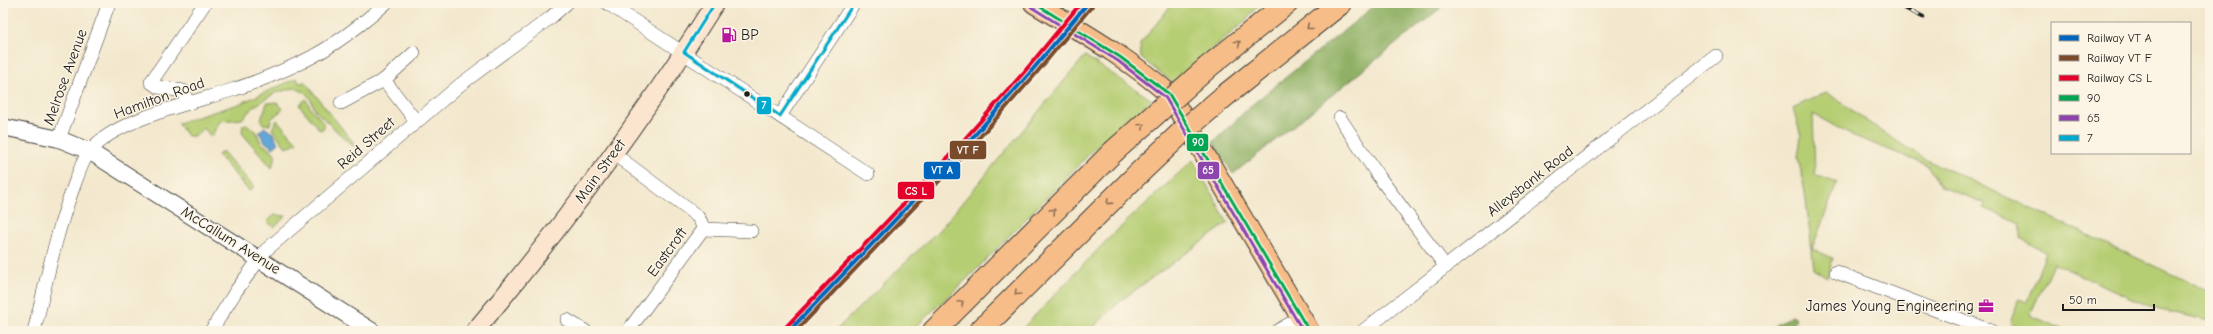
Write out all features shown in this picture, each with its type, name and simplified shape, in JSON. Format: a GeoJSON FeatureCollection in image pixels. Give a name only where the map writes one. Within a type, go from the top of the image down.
{"type":"FeatureCollection","features":[{"type":"Feature","properties":{"kind":"highway"},"geometry":{"type":"LineString","coordinates":[[936,328],[1113,152],[1208,67],[1287,3]]}},
{"type":"Feature","properties":{"kind":"highway"},"geometry":{"type":"LineString","coordinates":[[980,331],[1181,133],[1340,3]]}},
{"type":"Feature","properties":{"kind":"main road","name":"Main Street"},"geometry":{"type":"LineString","coordinates":[[475,331],[540,252],[614,153],[684,52],[715,3]]}},
{"type":"Feature","properties":{"kind":"main road"},"geometry":{"type":"LineString","coordinates":[[1034,3],[1141,70],[1169,94],[1305,324]]}},
{"type":"Feature","properties":{"kind":"street","name":"Melrose Avenue"},"geometry":{"type":"LineString","coordinates":[[59,139],[109,3]]}},
{"type":"Feature","properties":{"kind":"street"},"geometry":{"type":"LineString","coordinates":[[188,104],[182,91],[158,87],[151,82],[205,3]]}},
{"type":"Feature","properties":{"kind":"street","name":"Hamilton Road"},"geometry":{"type":"LineString","coordinates":[[34,331],[64,213],[81,167],[89,151],[112,132],[188,104],[236,89],[293,66],[333,44],[364,23],[386,3]]}},
{"type":"Feature","properties":{"kind":"street","name":"Reid Street"},"geometry":{"type":"LineString","coordinates":[[211,331],[259,258],[416,121],[567,3]]}},
{"type":"Feature","properties":{"kind":"street"},"geometry":{"type":"LineString","coordinates":[[607,3],[684,52],[868,174]]}},
{"type":"Feature","properties":{"kind":"street"},"geometry":{"type":"LineString","coordinates":[[780,116],[854,3]]}},
{"type":"Feature","properties":{"kind":"street"},"geometry":{"type":"LineString","coordinates":[[340,103],[384,80],[414,53]]}},
{"type":"Feature","properties":{"kind":"street","name":"Alleysbank Road"},"geometry":{"type":"LineString","coordinates":[[1363,331],[1716,56]]}},
{"type":"Feature","properties":{"kind":"street"},"geometry":{"type":"LineString","coordinates":[[384,80],[416,121]]}},
{"type":"Feature","properties":{"kind":"street"},"geometry":{"type":"LineString","coordinates":[[1340,118],[1377,174],[1446,267]]}},
{"type":"Feature","properties":{"kind":"street","name":"McCallum Avenue"},"geometry":{"type":"LineString","coordinates":[[3,128],[59,139],[89,151],[372,331]]}},
{"type":"Feature","properties":{"kind":"street","name":"Eastcroft"},"geometry":{"type":"LineString","coordinates":[[614,153],[697,216],[701,222],[703,230],[628,331]]}},
{"type":"Feature","properties":{"kind":"street"},"geometry":{"type":"LineString","coordinates":[[703,230],[751,231]]}},
{"type":"Feature","properties":{"kind":"street"},"geometry":{"type":"LineString","coordinates":[[1836,272],[1991,331]]}},
{"type":"Feature","properties":{"kind":"street"},"geometry":{"type":"LineString","coordinates":[[567,320],[584,331]]}},
{"type":"Feature","properties":{"kind":"street"},"geometry":{"type":"LineString","coordinates":[[1277,331],[1305,324]]}},
{"type":"Feature","properties":{"kind":"green space"},"geometry":{"type":"Polygon","coordinates":[[[1173,3],[1260,3],[1245,21],[1173,83],[1141,58],[1140,44],[1173,3]]]}},
{"type":"Feature","properties":{"kind":"green space"},"geometry":{"type":"Polygon","coordinates":[[[1378,3],[1447,3],[1233,174],[1213,142],[1254,103],[1378,3]]]}},
{"type":"Feature","properties":{"kind":"green space"},"geometry":{"type":"Polygon","coordinates":[[[1085,56],[1152,100],[1095,148],[970,276],[911,331],[835,331],[940,229],[1085,56]]]}},
{"type":"Feature","properties":{"kind":"green space"},"geometry":{"type":"Polygon","coordinates":[[[297,78],[299,83],[305,82],[360,151],[315,110],[310,98],[304,92],[295,88],[275,93],[253,107],[242,119],[220,121],[211,137],[204,128],[194,136],[187,136],[178,123],[239,104],[297,78]]]}},
{"type":"Feature","properties":{"kind":"green space"},"geometry":{"type":"Polygon","coordinates":[[[1826,92],[1925,159],[2210,292],[2210,321],[2156,309],[2053,263],[2030,315],[2066,331],[2037,331],[2016,327],[2010,323],[2019,299],[2027,302],[2046,253],[2020,238],[2021,224],[1983,208],[1985,203],[1941,187],[1927,165],[1849,134],[1813,114],[1815,175],[1837,183],[1812,249],[1833,258],[1827,277],[1814,269],[1805,192],[1798,157],[1801,136],[1793,108],[1826,92]]]}},
{"type":"Feature","properties":{"kind":"green space"},"geometry":{"type":"Polygon","coordinates":[[[306,99],[310,107],[323,122],[324,128],[320,130],[299,105],[306,99]]]}},
{"type":"Feature","properties":{"kind":"green space"},"geometry":{"type":"Polygon","coordinates":[[[277,102],[283,109],[271,119],[270,125],[263,124],[261,120],[267,103],[277,102]]]}},
{"type":"Feature","properties":{"kind":"green space"},"geometry":{"type":"Polygon","coordinates":[[[277,120],[297,143],[286,147],[272,129],[277,120]]]}},
{"type":"Feature","properties":{"kind":"green space"},"geometry":{"type":"Polygon","coordinates":[[[246,124],[256,131],[261,143],[273,151],[276,156],[272,168],[242,133],[243,125],[246,124]]]}},
{"type":"Feature","properties":{"kind":"green space"},"geometry":{"type":"Polygon","coordinates":[[[222,151],[254,187],[249,191],[218,155],[222,151]]]}},
{"type":"Feature","properties":{"kind":"green space"},"geometry":{"type":"Polygon","coordinates":[[[1193,160],[1228,223],[1124,298],[1089,331],[1020,331],[1108,239],[1193,160]]]}},
{"type":"Feature","properties":{"kind":"green space"},"geometry":{"type":"Polygon","coordinates":[[[274,215],[286,216],[274,227],[267,222],[274,215]]]}},
{"type":"Feature","properties":{"kind":"green space"},"geometry":{"type":"Polygon","coordinates":[[[1791,316],[1796,319],[1790,331],[1767,331],[1791,316]]]}},
{"type":"Feature","properties":{"kind":"water"},"geometry":{"type":"Polygon","coordinates":[[[264,127],[274,134],[278,144],[273,148],[264,141],[259,132],[264,127]]]}},
{"type":"Feature","properties":{"kind":"railway"},"geometry":{"type":"LineString","coordinates":[[1895,3],[1923,17]]}},
{"type":"Feature","properties":{"kind":"transit line","name":"7"},"geometry":{"type":"LineString","coordinates":[[715,3],[684,52],[780,116],[854,3]]}},
{"type":"Feature","properties":{"kind":"transit line","name":"90"},"geometry":{"type":"LineString","coordinates":[[1034,3],[1120,57],[1169,94],[1309,331]]}},
{"type":"Feature","properties":{"kind":"transit line"},"geometry":{"type":"LineString","coordinates":[[785,328],[954,151],[1025,71],[1081,3]]}},
{"type":"Feature","properties":{"kind":"transit line"},"geometry":{"type":"LineString","coordinates":[[789,331],[958,154],[1029,74],[1088,3]]}},
{"type":"Feature","properties":{"kind":"transit line"},"geometry":{"type":"LineString","coordinates":[[796,331],[962,157],[1033,77],[1092,6]]}},
{"type":"Feature","properties":{"kind":"transit line","name":"65"},"geometry":{"type":"LineString","coordinates":[[1031,7],[1118,61],[1165,97],[1303,331]]}},
{"type":"Feature","properties":{"kind":"place","name":"BP"},"geometry":{"type":"Point","coordinates":[729,35]}},
{"type":"Feature","properties":{"kind":"place","name":"James Young Engineering"},"geometry":{"type":"Point","coordinates":[1986,306]}}]}
